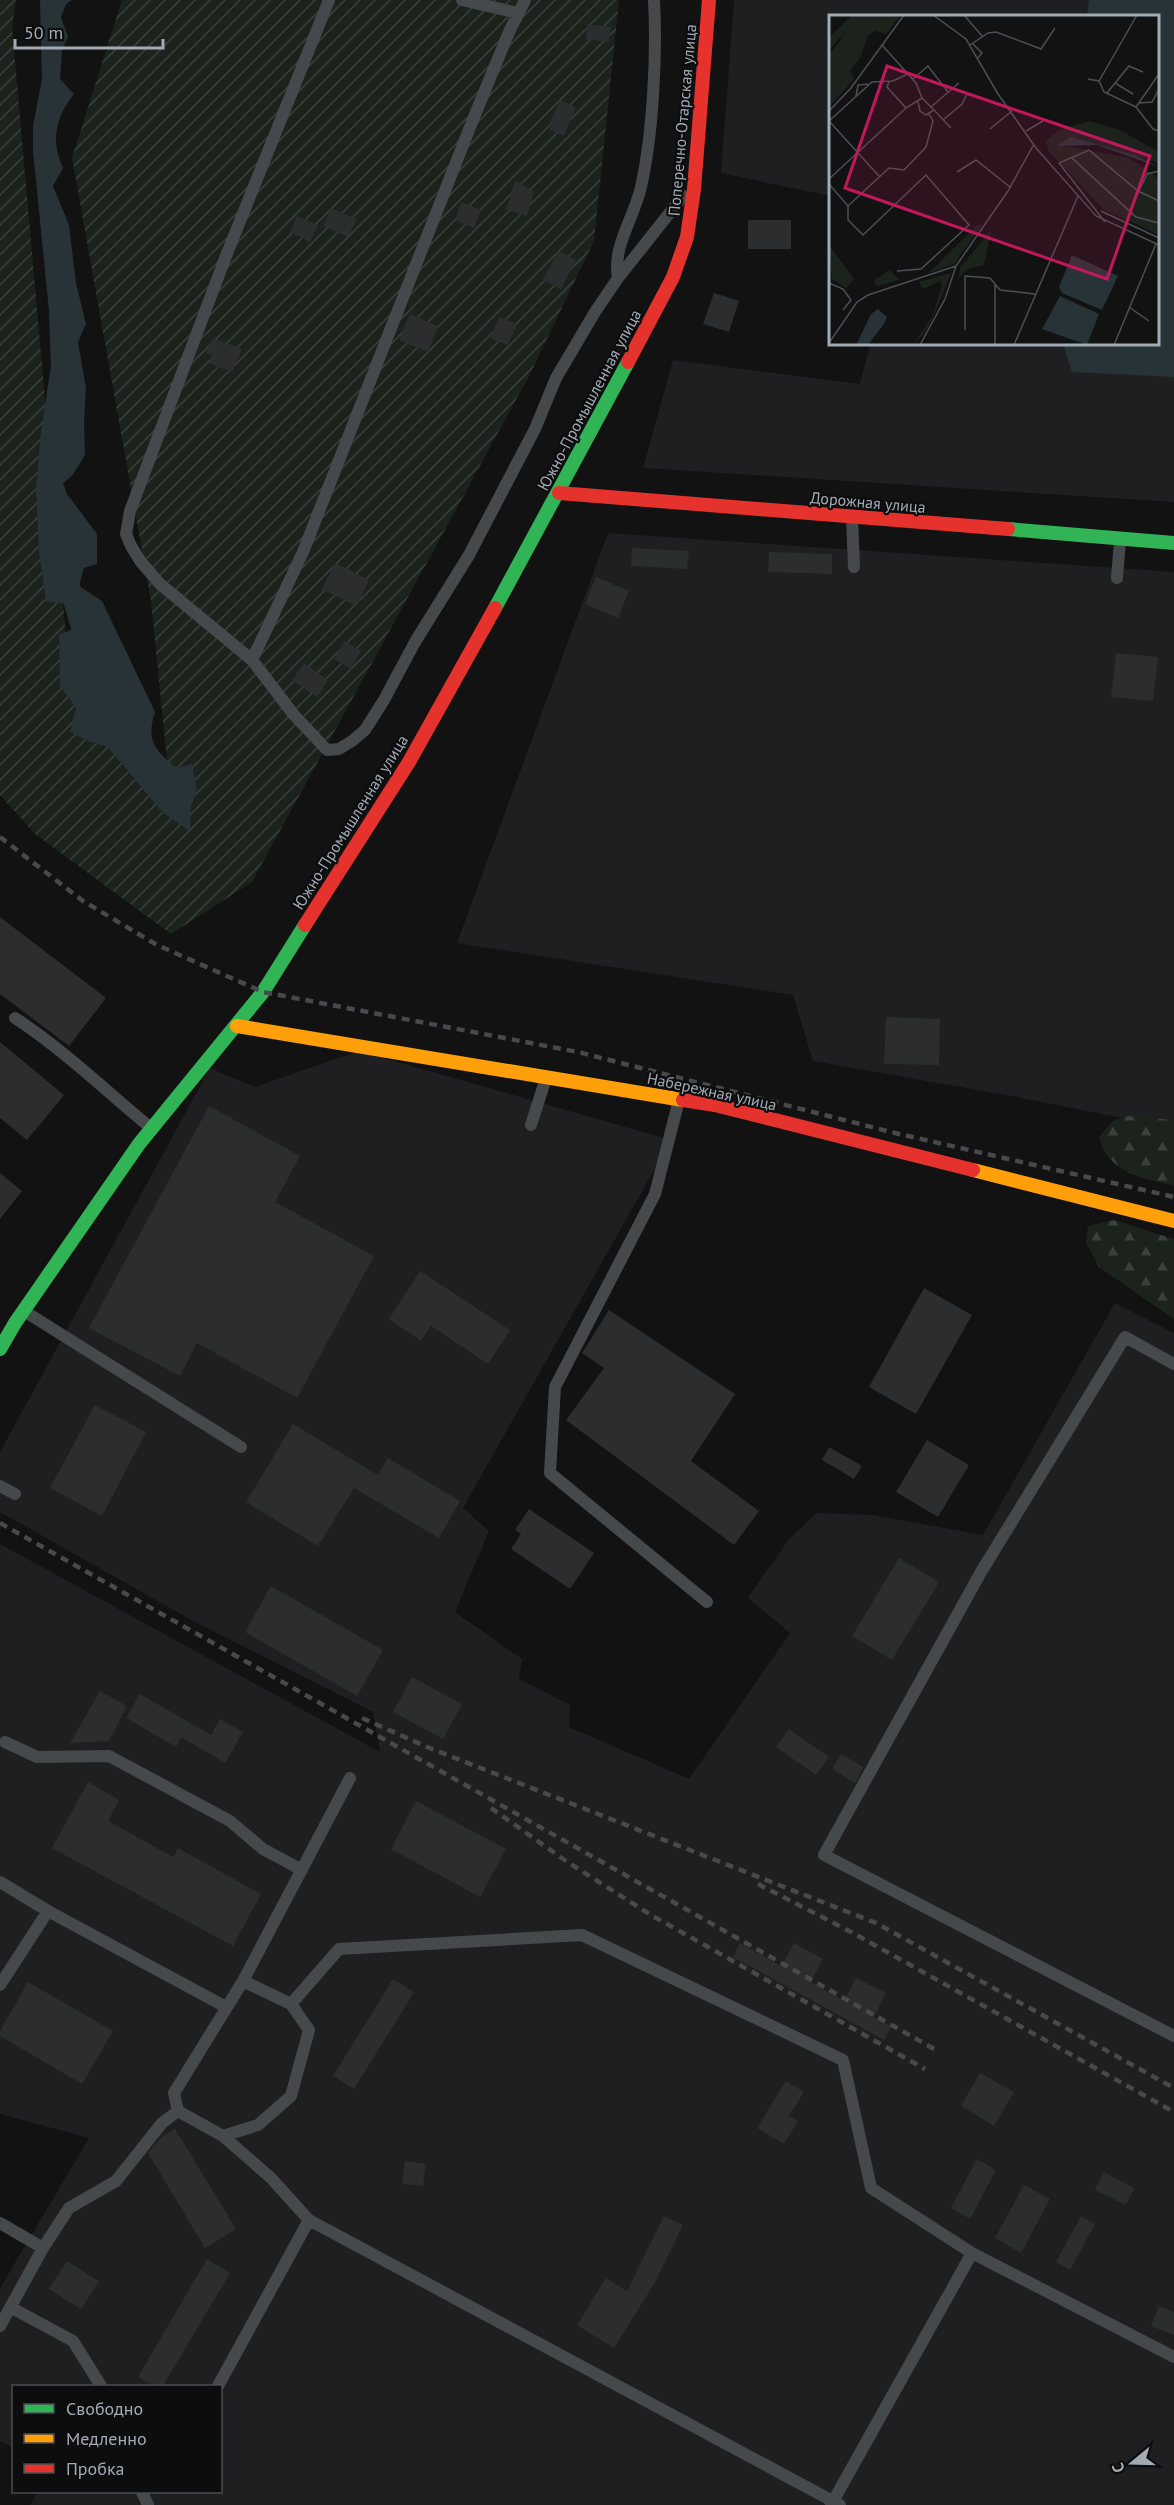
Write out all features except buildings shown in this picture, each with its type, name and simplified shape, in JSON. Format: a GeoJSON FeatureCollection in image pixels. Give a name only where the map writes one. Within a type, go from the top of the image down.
{"type":"FeatureCollection","features":[{"type":"Feature","properties":{"kind":"street","name":"Поперечно-Отарская улица"},"geometry":{"type":"LineString","coordinates":[[673,277],[687,237],[694,189],[709,0]]}},
{"type":"Feature","properties":{"kind":"street","name":"Южно-Промышленная улица"},"geometry":{"type":"LineString","coordinates":[[0,1349],[152,1128],[263,992],[409,762],[559,493],[673,277]]}},
{"type":"Feature","properties":{"kind":"street","name":"Дорожная улица"},"geometry":{"type":"LineString","coordinates":[[559,493],[1174,543]]}},
{"type":"Feature","properties":{"kind":"street","name":"Набережная улица"},"geometry":{"type":"LineString","coordinates":[[237,1026],[715,1105],[1174,1221]]}},
{"type":"Feature","properties":{"kind":"lane"},"geometry":{"type":"LineString","coordinates":[[329,0],[226,256],[130,511],[126,534],[141,562],[160,584],[252,660],[294,715],[327,750],[339,749],[365,730],[469,555],[535,429],[556,378],[618,278],[682,197],[694,189]]}},
{"type":"Feature","properties":{"kind":"lane"},"geometry":{"type":"LineString","coordinates":[[462,0],[518,13]]}},
{"type":"Feature","properties":{"kind":"lane"},"geometry":{"type":"LineString","coordinates":[[252,660],[303,552],[476,112],[525,0]]}},
{"type":"Feature","properties":{"kind":"lane"},"geometry":{"type":"LineString","coordinates":[[618,278],[615,266],[617,251],[625,237],[641,187],[650,124],[654,0]]}},
{"type":"Feature","properties":{"kind":"lane"},"geometry":{"type":"LineString","coordinates":[[852,517],[854,567]]}},
{"type":"Feature","properties":{"kind":"lane"},"geometry":{"type":"LineString","coordinates":[[1117,578],[1120,539]]}},
{"type":"Feature","properties":{"kind":"lane"},"geometry":{"type":"LineString","coordinates":[[15,1018],[47,1039],[96,1084],[152,1128]]}},
{"type":"Feature","properties":{"kind":"lane"},"geometry":{"type":"LineString","coordinates":[[531,1125],[546,1077]]}},
{"type":"Feature","properties":{"kind":"lane"},"geometry":{"type":"LineString","coordinates":[[679,1099],[655,1194],[555,1387],[550,1473],[707,1602]]}},
{"type":"Feature","properties":{"kind":"lane"},"geometry":{"type":"LineString","coordinates":[[24,1311],[241,1447]]}},
{"type":"Feature","properties":{"kind":"lane"},"geometry":{"type":"LineString","coordinates":[[1174,1364],[1125,1337],[981,1572],[824,1855],[1174,2036]]}},
{"type":"Feature","properties":{"kind":"lane"},"geometry":{"type":"LineString","coordinates":[[0,1486],[15,1494]]}},
{"type":"Feature","properties":{"kind":"lane"},"geometry":{"type":"LineString","coordinates":[[5,1742],[37,1757],[109,1756],[230,1821],[263,1850],[302,1870]]}},
{"type":"Feature","properties":{"kind":"lane"},"geometry":{"type":"LineString","coordinates":[[350,1778],[243,1981],[174,2093],[178,2111],[223,2136],[271,2178],[309,2220],[835,2504],[972,2253]]}},
{"type":"Feature","properties":{"kind":"lane"},"geometry":{"type":"LineString","coordinates":[[0,1882],[48,1911],[226,2007]]}},
{"type":"Feature","properties":{"kind":"lane"},"geometry":{"type":"LineString","coordinates":[[0,1985],[48,1911]]}},
{"type":"Feature","properties":{"kind":"lane"},"geometry":{"type":"LineString","coordinates":[[291,2004],[339,1949],[582,1935],[843,2060],[871,2188],[972,2253],[1174,2357]]}},
{"type":"Feature","properties":{"kind":"lane"},"geometry":{"type":"LineString","coordinates":[[223,2136],[258,2125],[291,2096],[309,2030],[291,2004],[243,1981]]}},
{"type":"Feature","properties":{"kind":"lane"},"geometry":{"type":"LineString","coordinates":[[0,2326],[43,2248],[69,2208],[116,2181],[162,2123],[178,2111]]}},
{"type":"Feature","properties":{"kind":"lane"},"geometry":{"type":"LineString","coordinates":[[219,2385],[309,2220]]}},
{"type":"Feature","properties":{"kind":"lane"},"geometry":{"type":"LineString","coordinates":[[0,2223],[43,2248]]}},
{"type":"Feature","properties":{"kind":"lane"},"geometry":{"type":"LineString","coordinates":[[10,2307],[73,2341],[100,2385]]}},
{"type":"Feature","properties":{"kind":"shaded area"},"geometry":{"type":"Polygon","coordinates":[[[40,0],[72,0],[66,4],[61,17],[68,37],[62,50],[60,79],[74,94],[59,120],[56,139],[63,168],[53,186],[69,225],[76,283],[86,324],[78,342],[86,388],[85,455],[72,476],[63,483],[67,494],[97,534],[97,564],[84,568],[79,586],[102,601],[155,712],[151,730],[154,744],[163,756],[177,768],[192,764],[197,791],[191,806],[190,831],[163,813],[108,747],[70,732],[76,708],[60,686],[59,635],[75,628],[79,614],[72,605],[46,601],[39,552],[36,488],[41,431],[51,366],[49,311],[33,151],[33,126],[42,79],[40,0]]]}},
{"type":"Feature","properties":{"kind":"shaded area"},"geometry":{"type":"Polygon","coordinates":[[[734,0],[1174,0],[1174,502],[643,468],[673,360],[860,384],[870,345],[1159,345],[1159,15],[829,15],[829,196],[721,173],[734,0]]]}},
{"type":"Feature","properties":{"kind":"shaded area"},"geometry":{"type":"Polygon","coordinates":[[[1089,0],[1174,0],[1174,377],[1072,372],[1063,345],[1159,345],[1159,15],[1087,15],[1089,0]]]}},
{"type":"Feature","properties":{"kind":"shaded area"},"geometry":{"type":"Polygon","coordinates":[[[608,533],[1174,572],[1174,1128],[813,1061],[793,995],[457,943],[608,533]]]}},
{"type":"Feature","properties":{"kind":"shaded area"},"geometry":{"type":"Polygon","coordinates":[[[359,1051],[671,1140],[463,1508],[489,1531],[455,1612],[522,1659],[519,1679],[570,1705],[569,1727],[689,1779],[790,1633],[748,1598],[789,1539],[817,1513],[873,1515],[983,1535],[1115,1303],[1174,1333],[1174,2505],[30,2505],[37,2493],[222,2493],[222,2385],[12,2385],[12,2447],[0,2441],[0,2288],[89,2138],[0,2114],[0,1544],[380,1752],[373,1712],[195,1622],[0,1512],[0,1452],[210,1068],[255,1087],[359,1051]]]}},
{"type":"Feature","properties":{"kind":"green space"},"geometry":{"type":"Polygon","coordinates":[[[0,0],[16,0],[12,27],[71,694],[172,811],[151,601],[72,158],[122,0],[619,0],[594,241],[528,378],[252,882],[171,934],[35,834],[0,795],[0,0]]]}},
{"type":"Feature","properties":{"kind":"green space"},"geometry":{"type":"Polygon","coordinates":[[[1127,1116],[1174,1120],[1174,1186],[1128,1172],[1110,1159],[1103,1149],[1099,1137],[1114,1120],[1127,1116]]]}},
{"type":"Feature","properties":{"kind":"green space"},"geometry":{"type":"Polygon","coordinates":[[[1114,1220],[1174,1239],[1174,1319],[1099,1267],[1086,1243],[1088,1226],[1114,1220]]]}},
{"type":"Feature","properties":{"kind":"waterway"},"geometry":{"type":"LineString","coordinates":[[68,581],[87,646]]}},
{"type":"Feature","properties":{"kind":"railway"},"geometry":{"type":"LineString","coordinates":[[0,837],[83,901],[157,945],[263,992],[578,1052],[895,1133],[1174,1197]]}},
{"type":"Feature","properties":{"kind":"railway"},"geometry":{"type":"LineString","coordinates":[[0,1523],[936,2050]]}},
{"type":"Feature","properties":{"kind":"railway"},"geometry":{"type":"LineString","coordinates":[[362,1718],[427,1747],[876,1923],[1174,2088]]}},
{"type":"Feature","properties":{"kind":"railway"},"geometry":{"type":"LineString","coordinates":[[491,1808],[566,1861],[651,1915],[925,2069]]}},
{"type":"Feature","properties":{"kind":"railway"},"geometry":{"type":"LineString","coordinates":[[758,1884],[853,1933],[1174,2112]]}},
{"type":"Feature","properties":{"kind":"traffic: fast"},"geometry":{"type":"LineString","coordinates":[[495,608],[628,362]]}},
{"type":"Feature","properties":{"kind":"traffic: fast"},"geometry":{"type":"LineString","coordinates":[[1008,529],[1174,543]]}},
{"type":"Feature","properties":{"kind":"traffic: fast"},"geometry":{"type":"LineString","coordinates":[[0,1349],[15,1323],[139,1144],[263,992],[305,925]]}},
{"type":"Feature","properties":{"kind":"traffic: slow"},"geometry":{"type":"LineString","coordinates":[[237,1026],[683,1100]]}},
{"type":"Feature","properties":{"kind":"traffic: slow"},"geometry":{"type":"LineString","coordinates":[[973,1170],[1174,1221]]}},
{"type":"Feature","properties":{"kind":"traffic: jam"},"geometry":{"type":"LineString","coordinates":[[628,362],[673,277],[687,237],[694,189],[709,0]]}},
{"type":"Feature","properties":{"kind":"traffic: jam"},"geometry":{"type":"LineString","coordinates":[[559,493],[1008,529]]}},
{"type":"Feature","properties":{"kind":"traffic: jam"},"geometry":{"type":"LineString","coordinates":[[305,925],[409,762],[495,608]]}},
{"type":"Feature","properties":{"kind":"traffic: jam"},"geometry":{"type":"LineString","coordinates":[[683,1100],[715,1105],[973,1170]]}}]}
